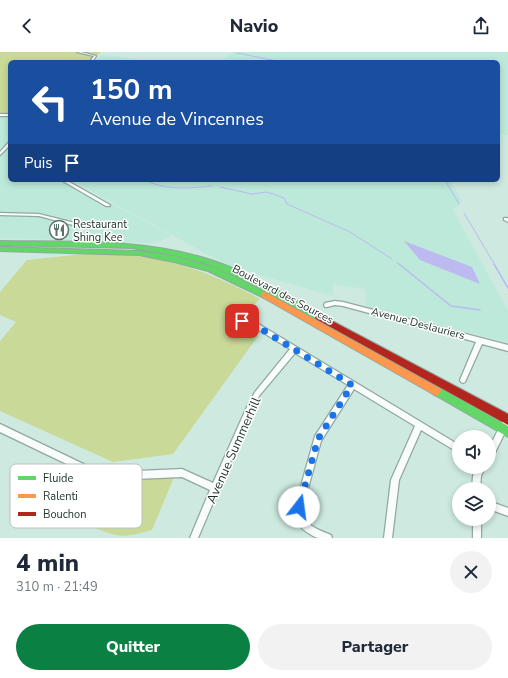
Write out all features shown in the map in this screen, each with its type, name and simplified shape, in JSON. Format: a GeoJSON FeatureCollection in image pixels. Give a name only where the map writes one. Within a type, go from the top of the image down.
{"type":"FeatureCollection","features":[{"type":"Feature","properties":{"kind":"main road","name":"Boulevard des Sources"},"geometry":{"type":"LineString","coordinates":[[0,243],[132,246],[173,252],[209,262],[261,285],[508,420]]}},
{"type":"Feature","properties":{"kind":"main road","name":"Boulevard des Sources"},"geometry":{"type":"LineString","coordinates":[[0,249],[139,253],[174,259],[210,269],[255,290],[505,431]]}},
{"type":"Feature","properties":{"kind":"street"},"geometry":{"type":"LineString","coordinates":[[78,52],[96,56],[93,60]]}},
{"type":"Feature","properties":{"kind":"street"},"geometry":{"type":"LineString","coordinates":[[0,154],[8,146]]}},
{"type":"Feature","properties":{"kind":"street"},"geometry":{"type":"LineString","coordinates":[[3,150],[8,151]]}},
{"type":"Feature","properties":{"kind":"street"},"geometry":{"type":"LineString","coordinates":[[67,182],[108,205]]}},
{"type":"Feature","properties":{"kind":"street"},"geometry":{"type":"LineString","coordinates":[[0,214],[39,215],[73,224]]}},
{"type":"Feature","properties":{"kind":"street","name":"Avenue Deslauriers"},"geometry":{"type":"LineString","coordinates":[[327,305],[335,303],[343,304],[508,348]]}},
{"type":"Feature","properties":{"kind":"street"},"geometry":{"type":"LineString","coordinates":[[242,321],[250,322],[452,445]]}},
{"type":"Feature","properties":{"kind":"street"},"geometry":{"type":"LineString","coordinates":[[463,380],[480,340]]}},
{"type":"Feature","properties":{"kind":"street","name":"Avenue Summerhill"},"geometry":{"type":"LineString","coordinates":[[194,538],[248,411],[258,394],[294,349]]}},
{"type":"Feature","properties":{"kind":"street"},"geometry":{"type":"LineString","coordinates":[[328,538],[306,528],[300,519],[299,511],[318,439],[352,385]]}},
{"type":"Feature","properties":{"kind":"street"},"geometry":{"type":"LineString","coordinates":[[496,445],[505,431],[508,420]]}},
{"type":"Feature","properties":{"kind":"street"},"geometry":{"type":"LineString","coordinates":[[388,538],[395,480],[419,426]]}},
{"type":"Feature","properties":{"kind":"street"},"geometry":{"type":"LineString","coordinates":[[0,428],[75,464]]}},
{"type":"Feature","properties":{"kind":"street"},"geometry":{"type":"LineString","coordinates":[[142,475],[182,473],[215,488]]}},
{"type":"Feature","properties":{"kind":"street"},"geometry":{"type":"LineString","coordinates":[[496,508],[508,512]]}},
{"type":"Feature","properties":{"kind":"street"},"geometry":{"type":"LineString","coordinates":[[477,526],[477,538]]}},
{"type":"Feature","properties":{"kind":"shaded area"},"geometry":{"type":"Polygon","coordinates":[[[234,52],[508,52],[508,135],[500,134],[500,60],[221,60],[234,52]]]}},
{"type":"Feature","properties":{"kind":"shaded area"},"geometry":{"type":"Polygon","coordinates":[[[104,55],[143,60],[96,60],[100,56],[104,55]]]}},
{"type":"Feature","properties":{"kind":"shaded area"},"geometry":{"type":"Polygon","coordinates":[[[0,116],[8,116],[8,141],[5,145],[8,146],[8,182],[72,182],[172,236],[155,243],[0,238],[0,116]]]}},
{"type":"Feature","properties":{"kind":"shaded area"},"geometry":{"type":"Polygon","coordinates":[[[75,182],[451,182],[462,201],[453,210],[508,311],[508,343],[366,306],[365,289],[333,284],[333,296],[229,266],[75,182]]]}},
{"type":"Feature","properties":{"kind":"green space"},"geometry":{"type":"Polygon","coordinates":[[[0,52],[101,52],[91,60],[8,60],[8,114],[0,114],[0,52]]]}},
{"type":"Feature","properties":{"kind":"green space"},"geometry":{"type":"Polygon","coordinates":[[[83,254],[114,254],[161,260],[205,273],[260,299],[237,321],[258,336],[173,454],[113,462],[0,411],[0,341],[16,322],[0,315],[0,292],[27,260],[83,254]]]}},
{"type":"Feature","properties":{"kind":"green space"},"geometry":{"type":"Polygon","coordinates":[[[174,477],[152,530],[121,536],[95,528],[142,528],[142,479],[174,477]]]}},
{"type":"Feature","properties":{"kind":"water"},"geometry":{"type":"Polygon","coordinates":[[[404,241],[472,267],[480,284],[420,260],[404,241]]]}},
{"type":"Feature","properties":{"kind":"waterway"},"geometry":{"type":"LineString","coordinates":[[237,53],[272,60]]}},
{"type":"Feature","properties":{"kind":"waterway"},"geometry":{"type":"LineString","coordinates":[[150,182],[161,186],[178,188],[212,186]]}},
{"type":"Feature","properties":{"kind":"waterway"},"geometry":{"type":"LineString","coordinates":[[446,182],[459,204]]}},
{"type":"Feature","properties":{"kind":"waterway"},"geometry":{"type":"LineString","coordinates":[[220,187],[252,194],[267,192],[284,198],[287,204],[350,232],[392,259]]}},
{"type":"Feature","properties":{"kind":"waterway"},"geometry":{"type":"LineString","coordinates":[[464,213],[495,265]]}},
{"type":"Feature","properties":{"kind":"waterway"},"geometry":{"type":"LineString","coordinates":[[399,264],[451,306],[480,310]]}},
{"type":"Feature","properties":{"kind":"waterway"},"geometry":{"type":"LineString","coordinates":[[494,264],[508,288]]}},
{"type":"Feature","properties":{"kind":"traffic: fast"},"geometry":{"type":"LineString","coordinates":[[0,243],[132,246],[173,253],[209,262],[255,282],[319,317]]}},
{"type":"Feature","properties":{"kind":"traffic: fast"},"geometry":{"type":"LineString","coordinates":[[0,249],[139,253],[174,259],[210,269],[265,295]]}},
{"type":"Feature","properties":{"kind":"traffic: fast"},"geometry":{"type":"LineString","coordinates":[[436,391],[508,432]]}},
{"type":"Feature","properties":{"kind":"traffic: slow"},"geometry":{"type":"LineString","coordinates":[[265,295],[436,391]]}},
{"type":"Feature","properties":{"kind":"traffic: jam"},"geometry":{"type":"LineString","coordinates":[[319,317],[508,420]]}},
{"type":"Feature","properties":{"kind":"place","name":"Restaurant Shing Kee"},"geometry":{"type":"Point","coordinates":[59,230]}},
{"type":"Feature","properties":{"kind":"route"},"geometry":{"type":"LineString","coordinates":[[242,321],[250,322],[352,385],[318,439],[299,507]]}}]}
